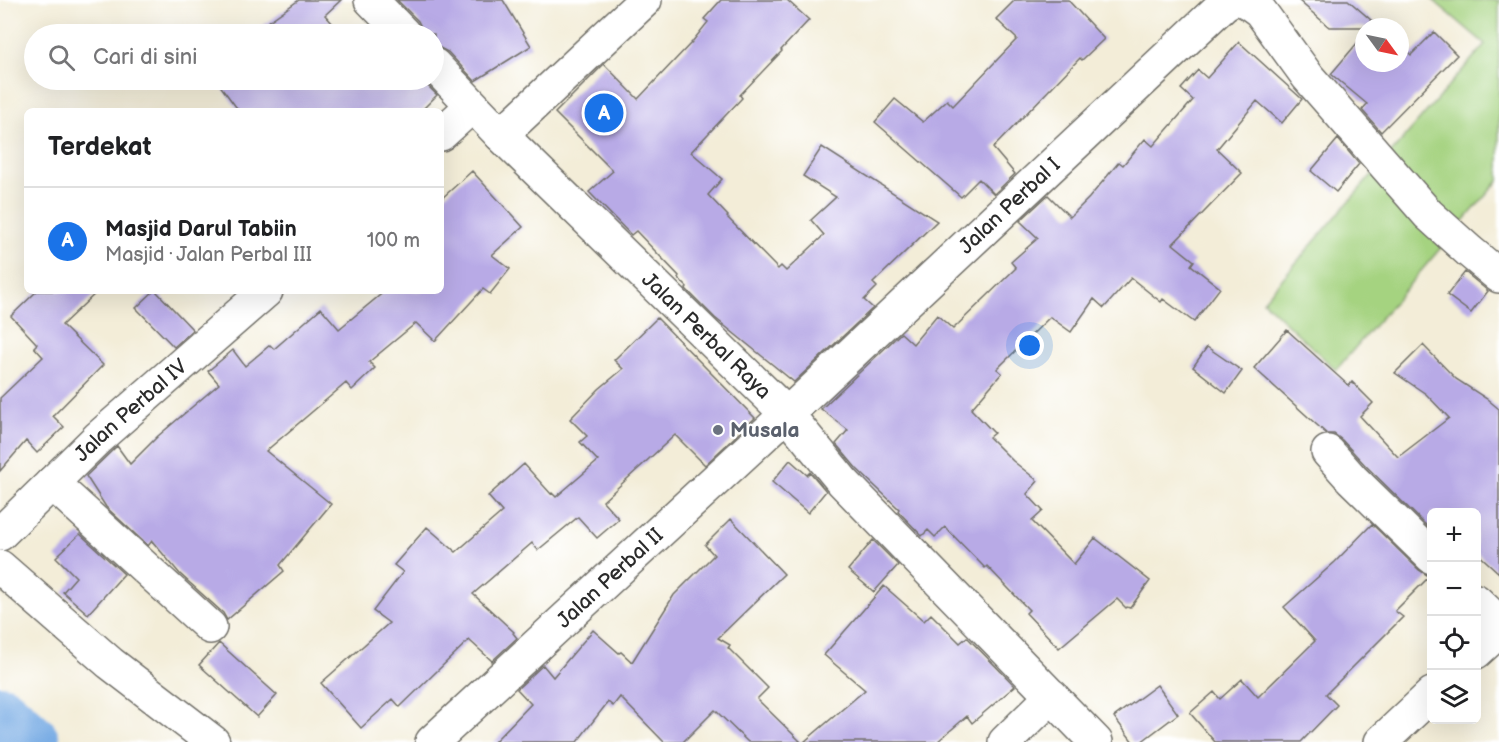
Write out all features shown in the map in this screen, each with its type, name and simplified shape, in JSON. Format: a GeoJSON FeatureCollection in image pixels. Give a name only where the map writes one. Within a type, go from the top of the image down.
{"type":"FeatureCollection","features":[{"type":"Feature","properties":{"kind":"street"},"geometry":{"type":"LineString","coordinates":[[371,0],[394,24]]}},
{"type":"Feature","properties":{"kind":"street"},"geometry":{"type":"LineString","coordinates":[[501,135],[645,0]]}},
{"type":"Feature","properties":{"kind":"street","name":"Jalan Perbal I"},"geometry":{"type":"LineString","coordinates":[[787,414],[1224,4],[1231,0]]}},
{"type":"Feature","properties":{"kind":"street"},"geometry":{"type":"LineString","coordinates":[[1243,0],[1260,11],[1308,77],[1428,214],[1499,276]]}},
{"type":"Feature","properties":{"kind":"street","name":"Jalan Perbal Raya"},"geometry":{"type":"LineString","coordinates":[[444,76],[501,135],[787,414],[843,482],[1096,742]]}},
{"type":"Feature","properties":{"kind":"street"},"geometry":{"type":"LineString","coordinates":[[444,131],[472,106]]}},
{"type":"Feature","properties":{"kind":"street","name":"Jalan Perbal IV"},"geometry":{"type":"LineString","coordinates":[[0,534],[98,438],[263,294]]}},
{"type":"Feature","properties":{"kind":"street","name":"Jalan Perbal II"},"geometry":{"type":"LineString","coordinates":[[432,742],[787,414]]}},
{"type":"Feature","properties":{"kind":"street"},"geometry":{"type":"LineString","coordinates":[[1328,452],[1427,553]]}},
{"type":"Feature","properties":{"kind":"street"},"geometry":{"type":"LineString","coordinates":[[52,483],[210,627]]}},
{"type":"Feature","properties":{"kind":"street"},"geometry":{"type":"LineString","coordinates":[[0,567],[110,663],[213,742]]}},
{"type":"Feature","properties":{"kind":"street"},"geometry":{"type":"LineString","coordinates":[[1481,606],[1499,623]]}},
{"type":"Feature","properties":{"kind":"street"},"geometry":{"type":"LineString","coordinates":[[1481,647],[1499,631]]}},
{"type":"Feature","properties":{"kind":"street"},"geometry":{"type":"LineString","coordinates":[[1005,742],[1052,696]]}},
{"type":"Feature","properties":{"kind":"street"},"geometry":{"type":"LineString","coordinates":[[1381,742],[1427,698]]}},
{"type":"Feature","properties":{"kind":"green space"},"geometry":{"type":"Polygon","coordinates":[[[1433,0],[1499,0],[1499,180],[1336,370],[1263,301],[1485,44],[1433,0]]]}},
{"type":"Feature","properties":{"kind":"building"},"geometry":{"type":"Polygon","coordinates":[[[299,0],[341,0],[325,15],[333,24],[265,24],[299,0]]]}},
{"type":"Feature","properties":{"kind":"building"},"geometry":{"type":"Polygon","coordinates":[[[397,0],[503,0],[531,46],[475,81],[444,50],[444,24],[420,24],[397,0]]]}},
{"type":"Feature","properties":{"kind":"building"},"geometry":{"type":"Polygon","coordinates":[[[721,0],[787,0],[809,20],[740,95],[742,98],[691,152],[722,179],[708,195],[727,217],[778,269],[781,266],[786,271],[824,235],[811,220],[836,197],[803,176],[822,147],[937,221],[873,283],[877,287],[864,300],[873,308],[794,382],[715,318],[686,289],[687,287],[678,278],[679,276],[636,231],[631,235],[589,192],[613,171],[555,113],[604,64],[638,99],[692,42],[708,22],[704,19],[721,0]]]}},
{"type":"Feature","properties":{"kind":"building"},"geometry":{"type":"Polygon","coordinates":[[[1015,0],[1068,0],[1104,39],[1082,60],[1080,58],[993,148],[1015,174],[994,194],[979,179],[961,197],[875,122],[895,99],[923,122],[947,100],[953,106],[1017,39],[996,19],[1015,0]]]}},
{"type":"Feature","properties":{"kind":"building"},"geometry":{"type":"Polygon","coordinates":[[[1298,0],[1348,0],[1369,18],[1355,18],[1355,27],[1329,27],[1298,0]]]}},
{"type":"Feature","properties":{"kind":"building"},"geometry":{"type":"Polygon","coordinates":[[[1434,32],[1457,55],[1381,132],[1362,110],[1367,104],[1331,74],[1355,46],[1355,72],[1409,72],[1409,53],[1411,55],[1434,32]]]}},
{"type":"Feature","properties":{"kind":"building"},"geometry":{"type":"Polygon","coordinates":[[[1239,42],[1302,99],[1282,123],[1257,101],[1217,149],[1242,173],[1173,244],[1194,261],[1191,265],[1220,288],[1194,322],[1163,299],[1161,302],[1131,278],[1104,308],[1094,299],[1071,332],[1050,317],[997,369],[1002,373],[971,409],[994,433],[989,437],[1013,461],[1038,481],[1027,494],[1043,511],[1032,521],[1074,564],[1095,538],[1150,581],[1130,608],[1126,608],[1117,599],[1059,648],[1026,613],[1029,610],[945,527],[935,537],[928,530],[922,536],[836,444],[848,430],[821,409],[901,333],[913,344],[937,315],[953,329],[1016,268],[1011,262],[1038,238],[1020,221],[1048,195],[1070,217],[1119,162],[1123,165],[1145,139],[1153,146],[1193,100],[1181,89],[1198,70],[1207,78],[1239,42]]]}},
{"type":"Feature","properties":{"kind":"building"},"geometry":{"type":"Polygon","coordinates":[[[223,90],[432,90],[437,95],[424,108],[237,108],[223,90]]]}},
{"type":"Feature","properties":{"kind":"building"},"geometry":{"type":"Polygon","coordinates":[[[1338,139],[1359,164],[1336,192],[1311,171],[1338,139]]]}},
{"type":"Feature","properties":{"kind":"building"},"geometry":{"type":"Polygon","coordinates":[[[472,171],[523,227],[492,255],[510,269],[490,294],[483,289],[435,341],[416,323],[369,362],[375,368],[352,390],[346,383],[266,451],[331,504],[280,565],[284,571],[227,620],[223,613],[180,574],[152,541],[148,546],[106,507],[86,476],[117,446],[130,464],[158,436],[219,384],[208,371],[233,350],[245,366],[270,345],[274,349],[321,308],[339,329],[381,294],[444,294],[444,196],[472,171]]]}},
{"type":"Feature","properties":{"kind":"building"},"geometry":{"type":"Polygon","coordinates":[[[1465,272],[1488,291],[1471,313],[1447,295],[1465,272]]]}},
{"type":"Feature","properties":{"kind":"building"},"geometry":{"type":"Polygon","coordinates":[[[34,294],[95,294],[62,325],[103,365],[53,416],[64,427],[37,453],[26,441],[0,471],[0,398],[43,357],[34,347],[37,344],[11,316],[34,294]]]}},
{"type":"Feature","properties":{"kind":"building"},"geometry":{"type":"Polygon","coordinates":[[[151,294],[159,294],[193,330],[174,347],[136,308],[151,294]]]}},
{"type":"Feature","properties":{"kind":"building"},"geometry":{"type":"Polygon","coordinates":[[[657,318],[755,418],[705,465],[675,435],[603,501],[619,519],[597,538],[578,517],[538,550],[532,543],[473,594],[514,632],[517,638],[492,661],[469,640],[400,707],[393,699],[361,728],[321,683],[389,623],[373,611],[403,572],[394,565],[427,527],[456,552],[502,512],[488,496],[524,464],[556,497],[598,461],[580,442],[587,436],[570,419],[599,389],[623,369],[614,360],[657,318]]]}},
{"type":"Feature","properties":{"kind":"building"},"geometry":{"type":"Polygon","coordinates":[[[1287,330],[1349,386],[1352,382],[1373,403],[1360,416],[1398,457],[1449,418],[1426,394],[1395,373],[1423,345],[1456,379],[1499,409],[1499,573],[1481,557],[1481,508],[1427,508],[1427,526],[1342,440],[1334,434],[1327,434],[1254,368],[1287,330]]]}},
{"type":"Feature","properties":{"kind":"building"},"geometry":{"type":"Polygon","coordinates":[[[1207,347],[1242,371],[1226,393],[1193,367],[1207,347]]]}},
{"type":"Feature","properties":{"kind":"building"},"geometry":{"type":"Polygon","coordinates":[[[790,460],[807,475],[810,472],[826,491],[808,513],[772,482],[790,460]]]}},
{"type":"Feature","properties":{"kind":"building"},"geometry":{"type":"Polygon","coordinates":[[[731,519],[784,574],[718,638],[730,645],[728,648],[768,688],[757,699],[801,742],[748,742],[715,710],[683,742],[664,742],[620,697],[613,706],[608,702],[577,742],[494,742],[531,704],[517,689],[543,665],[553,677],[593,630],[632,662],[674,595],[714,555],[705,545],[731,519]]]}},
{"type":"Feature","properties":{"kind":"building"},"geometry":{"type":"Polygon","coordinates":[[[1372,524],[1427,575],[1427,579],[1395,611],[1403,617],[1326,694],[1337,705],[1301,742],[1215,742],[1190,713],[1214,692],[1220,699],[1242,679],[1258,697],[1315,641],[1284,607],[1335,562],[1372,524]]]}},
{"type":"Feature","properties":{"kind":"building"},"geometry":{"type":"Polygon","coordinates":[[[80,534],[124,574],[88,614],[63,592],[76,577],[56,557],[80,534]]]}},
{"type":"Feature","properties":{"kind":"building"},"geometry":{"type":"Polygon","coordinates":[[[873,540],[898,565],[874,592],[848,570],[873,540]]]}},
{"type":"Feature","properties":{"kind":"building"},"geometry":{"type":"Polygon","coordinates":[[[884,586],[924,621],[931,614],[960,643],[967,637],[1015,686],[972,723],[967,716],[937,742],[804,742],[865,690],[824,655],[884,586]]]}},
{"type":"Feature","properties":{"kind":"building"},"geometry":{"type":"Polygon","coordinates":[[[219,643],[277,695],[257,717],[199,665],[219,643]]]}},
{"type":"Feature","properties":{"kind":"building"},"geometry":{"type":"Polygon","coordinates":[[[1157,685],[1178,714],[1141,742],[1133,742],[1114,717],[1157,685]]]}},
{"type":"Feature","properties":{"kind":"waterway"},"geometry":{"type":"LineString","coordinates":[[0,715],[30,742]]}},
{"type":"Feature","properties":{"kind":"place","name":"Masjid Darul Tabiin"},"geometry":{"type":"Point","coordinates":[604,113]}},
{"type":"Feature","properties":{"kind":"place","name":"Musala"},"geometry":{"type":"Point","coordinates":[718,430]}}]}
